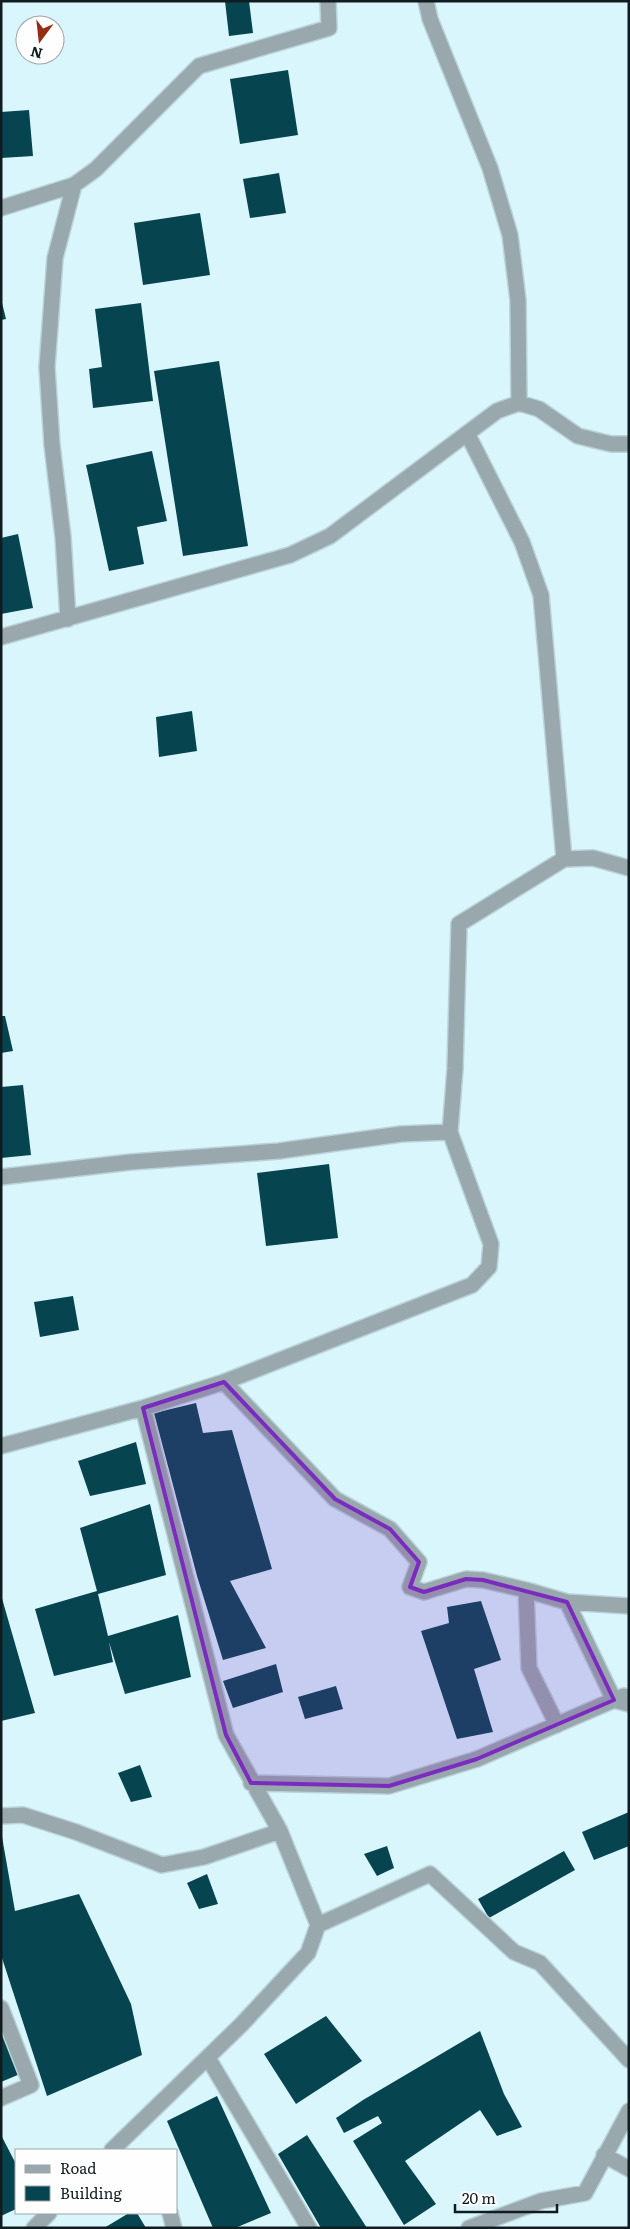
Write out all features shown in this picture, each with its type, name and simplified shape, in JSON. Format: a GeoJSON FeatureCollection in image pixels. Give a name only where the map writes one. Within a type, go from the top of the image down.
{"type":"FeatureCollection","features":[{"type":"Feature","properties":{"kind":"street"},"geometry":{"type":"LineString","coordinates":[[1,208],[74,186],[96,169],[200,66],[329,28],[328,1]]}},
{"type":"Feature","properties":{"kind":"street"},"geometry":{"type":"LineString","coordinates":[[426,1],[430,19],[490,168],[510,235],[518,300],[519,403]]}},
{"type":"Feature","properties":{"kind":"street"},"geometry":{"type":"LineString","coordinates":[[68,619],[63,537],[52,445],[47,367],[55,258],[74,186]]}},
{"type":"Feature","properties":{"kind":"street"},"geometry":{"type":"LineString","coordinates":[[1,637],[290,555],[330,536],[468,435],[497,411],[519,403],[539,409],[578,436],[611,444],[629,444]]}},
{"type":"Feature","properties":{"kind":"street"},"geometry":{"type":"LineString","coordinates":[[468,435],[522,542],[541,595],[564,859]]}},
{"type":"Feature","properties":{"kind":"street"},"geometry":{"type":"LineString","coordinates":[[1,1446],[143,1408],[224,1382],[472,1285],[489,1267],[492,1244],[450,1132],[455,1069],[459,924],[564,859],[593,858],[629,868]]}},
{"type":"Feature","properties":{"kind":"street"},"geometry":{"type":"LineString","coordinates":[[1,1177],[131,1162],[279,1151],[401,1134],[450,1132]]}},
{"type":"Feature","properties":{"kind":"street"},"geometry":{"type":"LineString","coordinates":[[224,1382],[336,1499],[390,1529],[418,1562],[410,1587],[424,1592],[466,1579],[526,1590],[568,1602],[629,1606]]}},
{"type":"Feature","properties":{"kind":"street"},"geometry":{"type":"LineString","coordinates":[[115,2149],[128,2145],[308,1953],[318,1925],[280,1831],[251,1783],[226,1735],[143,1408]]}},
{"type":"Feature","properties":{"kind":"street"},"geometry":{"type":"LineString","coordinates":[[526,1590],[529,1668],[557,1725]]}},
{"type":"Feature","properties":{"kind":"street"},"geometry":{"type":"LineString","coordinates":[[568,1602],[621,1702]]}},
{"type":"Feature","properties":{"kind":"street"},"geometry":{"type":"LineString","coordinates":[[251,1783],[389,1786],[477,1759],[557,1725],[621,1702],[629,1693]]}},
{"type":"Feature","properties":{"kind":"street"},"geometry":{"type":"LineString","coordinates":[[1,1816],[23,1815],[76,1832],[162,1865],[204,1857],[280,1831]]}},
{"type":"Feature","properties":{"kind":"street"},"geometry":{"type":"LineString","coordinates":[[318,1925],[430,1874],[514,1952],[540,1964],[629,2060]]}},
{"type":"Feature","properties":{"kind":"street"},"geometry":{"type":"LineString","coordinates":[[1,2008],[31,2085],[1,2098]]}},
{"type":"Feature","properties":{"kind":"street"},"geometry":{"type":"LineString","coordinates":[[208,2058],[309,2228]]}},
{"type":"Feature","properties":{"kind":"street"},"geometry":{"type":"LineString","coordinates":[[469,2228],[541,2200],[585,2193],[629,2111]]}},
{"type":"Feature","properties":{"kind":"street"},"geometry":{"type":"LineString","coordinates":[[604,2155],[629,2169]]}},
{"type":"Feature","properties":{"kind":"street"},"geometry":{"type":"LineString","coordinates":[[34,2228],[48,2214]]}},
{"type":"Feature","properties":{"kind":"street"},"geometry":{"type":"LineString","coordinates":[[170,2214],[174,2228]]}},
{"type":"Feature","properties":{"kind":"highlighted area"},"geometry":{"type":"Polygon","coordinates":[[[224,1382],[335,1499],[390,1529],[419,1562],[410,1587],[424,1592],[466,1579],[483,1580],[567,1602],[614,1700],[477,1759],[389,1786],[251,1783],[226,1735],[143,1408],[224,1382]]]}},
{"type":"Feature","properties":{"kind":"building"},"geometry":{"type":"Polygon","coordinates":[[[225,1],[249,1],[253,33],[229,36],[225,1]]]}},
{"type":"Feature","properties":{"kind":"building"},"geometry":{"type":"Polygon","coordinates":[[[288,70],[298,135],[240,144],[230,79],[288,70]]]}},
{"type":"Feature","properties":{"kind":"building"},"geometry":{"type":"Polygon","coordinates":[[[29,110],[33,156],[1,158],[1,112],[29,110]]]}},
{"type":"Feature","properties":{"kind":"building"},"geometry":{"type":"Polygon","coordinates":[[[279,173],[286,213],[250,218],[243,179],[279,173]]]}},
{"type":"Feature","properties":{"kind":"building"},"geometry":{"type":"Polygon","coordinates":[[[200,213],[210,275],[143,285],[134,223],[200,213]]]}},
{"type":"Feature","properties":{"kind":"building"},"geometry":{"type":"Polygon","coordinates":[[[1,299],[6,319],[1,320],[1,299]]]}},
{"type":"Feature","properties":{"kind":"building"},"geometry":{"type":"Polygon","coordinates":[[[141,303],[153,401],[93,408],[89,369],[102,367],[95,309],[141,303]]]}},
{"type":"Feature","properties":{"kind":"building"},"geometry":{"type":"Polygon","coordinates":[[[219,361],[248,546],[183,556],[154,371],[219,361]]]}},
{"type":"Feature","properties":{"kind":"building"},"geometry":{"type":"Polygon","coordinates":[[[152,451],[167,521],[137,527],[144,564],[109,571],[86,465],[152,451]]]}},
{"type":"Feature","properties":{"kind":"building"},"geometry":{"type":"Polygon","coordinates":[[[18,534],[33,608],[1,614],[1,538],[18,534]]]}},
{"type":"Feature","properties":{"kind":"building"},"geometry":{"type":"Polygon","coordinates":[[[192,711],[197,751],[159,757],[156,717],[192,711]]]}},
{"type":"Feature","properties":{"kind":"building"},"geometry":{"type":"Polygon","coordinates":[[[1,1016],[5,1016],[13,1051],[1,1053],[1,1016]]]}},
{"type":"Feature","properties":{"kind":"building"},"geometry":{"type":"Polygon","coordinates":[[[23,1085],[31,1155],[1,1158],[1,1087],[23,1085]]]}},
{"type":"Feature","properties":{"kind":"building"},"geometry":{"type":"Polygon","coordinates":[[[329,1164],[338,1238],[266,1246],[257,1173],[329,1164]]]}},
{"type":"Feature","properties":{"kind":"building"},"geometry":{"type":"Polygon","coordinates":[[[73,1296],[79,1330],[40,1337],[34,1302],[73,1296]]]}},
{"type":"Feature","properties":{"kind":"building"},"geometry":{"type":"Polygon","coordinates":[[[196,1403],[203,1433],[232,1430],[272,1569],[230,1581],[266,1648],[223,1660],[197,1576],[154,1413],[196,1403]]]}},
{"type":"Feature","properties":{"kind":"building"},"geometry":{"type":"Polygon","coordinates":[[[136,1442],[146,1484],[90,1496],[78,1461],[136,1442]]]}},
{"type":"Feature","properties":{"kind":"building"},"geometry":{"type":"Polygon","coordinates":[[[150,1504],[166,1575],[98,1594],[108,1636],[178,1615],[191,1677],[125,1694],[109,1642],[113,1662],[54,1676],[35,1609],[97,1591],[80,1528],[150,1504]]]}},
{"type":"Feature","properties":{"kind":"building"},"geometry":{"type":"Polygon","coordinates":[[[1,1595],[35,1713],[1,1721],[1,1595]]]}},
{"type":"Feature","properties":{"kind":"building"},"geometry":{"type":"Polygon","coordinates":[[[481,1601],[501,1660],[474,1669],[493,1732],[457,1739],[421,1631],[449,1623],[447,1607],[481,1601]]]}},
{"type":"Feature","properties":{"kind":"building"},"geometry":{"type":"Polygon","coordinates":[[[276,1664],[283,1692],[233,1708],[223,1681],[276,1664]]]}},
{"type":"Feature","properties":{"kind":"building"},"geometry":{"type":"Polygon","coordinates":[[[336,1686],[343,1709],[305,1719],[298,1697],[336,1686]]]}},
{"type":"Feature","properties":{"kind":"building"},"geometry":{"type":"Polygon","coordinates":[[[140,1765],[152,1797],[131,1802],[118,1773],[140,1765]]]}},
{"type":"Feature","properties":{"kind":"building"},"geometry":{"type":"Polygon","coordinates":[[[629,1812],[629,1846],[594,1860],[582,1832],[629,1812]]]}},
{"type":"Feature","properties":{"kind":"building"},"geometry":{"type":"Polygon","coordinates":[[[1,1831],[15,1911],[79,1894],[131,2004],[142,2055],[47,2096],[1,1955],[1,1831]]]}},
{"type":"Feature","properties":{"kind":"building"},"geometry":{"type":"Polygon","coordinates":[[[387,1846],[394,1868],[377,1876],[364,1854],[387,1846]]]}},
{"type":"Feature","properties":{"kind":"building"},"geometry":{"type":"Polygon","coordinates":[[[564,1851],[575,1870],[489,1918],[478,1899],[564,1851]]]}},
{"type":"Feature","properties":{"kind":"building"},"geometry":{"type":"Polygon","coordinates":[[[207,1874],[218,1904],[199,1909],[187,1883],[207,1874]]]}},
{"type":"Feature","properties":{"kind":"building"},"geometry":{"type":"Polygon","coordinates":[[[326,2016],[362,2061],[296,2104],[264,2054],[326,2016]]]}},
{"type":"Feature","properties":{"kind":"building"},"geometry":{"type":"Polygon","coordinates":[[[480,2031],[504,2094],[522,2127],[497,2136],[480,2110],[405,2161],[436,2204],[404,2225],[353,2141],[382,2123],[378,2116],[344,2133],[336,2118],[480,2031]]]}},
{"type":"Feature","properties":{"kind":"building"},"geometry":{"type":"Polygon","coordinates":[[[1,2032],[20,2074],[1,2082],[1,2032]]]}},
{"type":"Feature","properties":{"kind":"building"},"geometry":{"type":"Polygon","coordinates":[[[217,2096],[271,2213],[235,2228],[213,2228],[167,2121],[217,2096]]]}},
{"type":"Feature","properties":{"kind":"building"},"geometry":{"type":"Polygon","coordinates":[[[1,2135],[15,2162],[15,2209],[1,2216],[1,2135]]]}},
{"type":"Feature","properties":{"kind":"building"},"geometry":{"type":"Polygon","coordinates":[[[307,2135],[367,2228],[321,2228],[278,2154],[307,2135]]]}},
{"type":"Feature","properties":{"kind":"building"},"geometry":{"type":"Polygon","coordinates":[[[127,2214],[138,2214],[146,2228],[104,2228],[127,2214]]]}}]}
